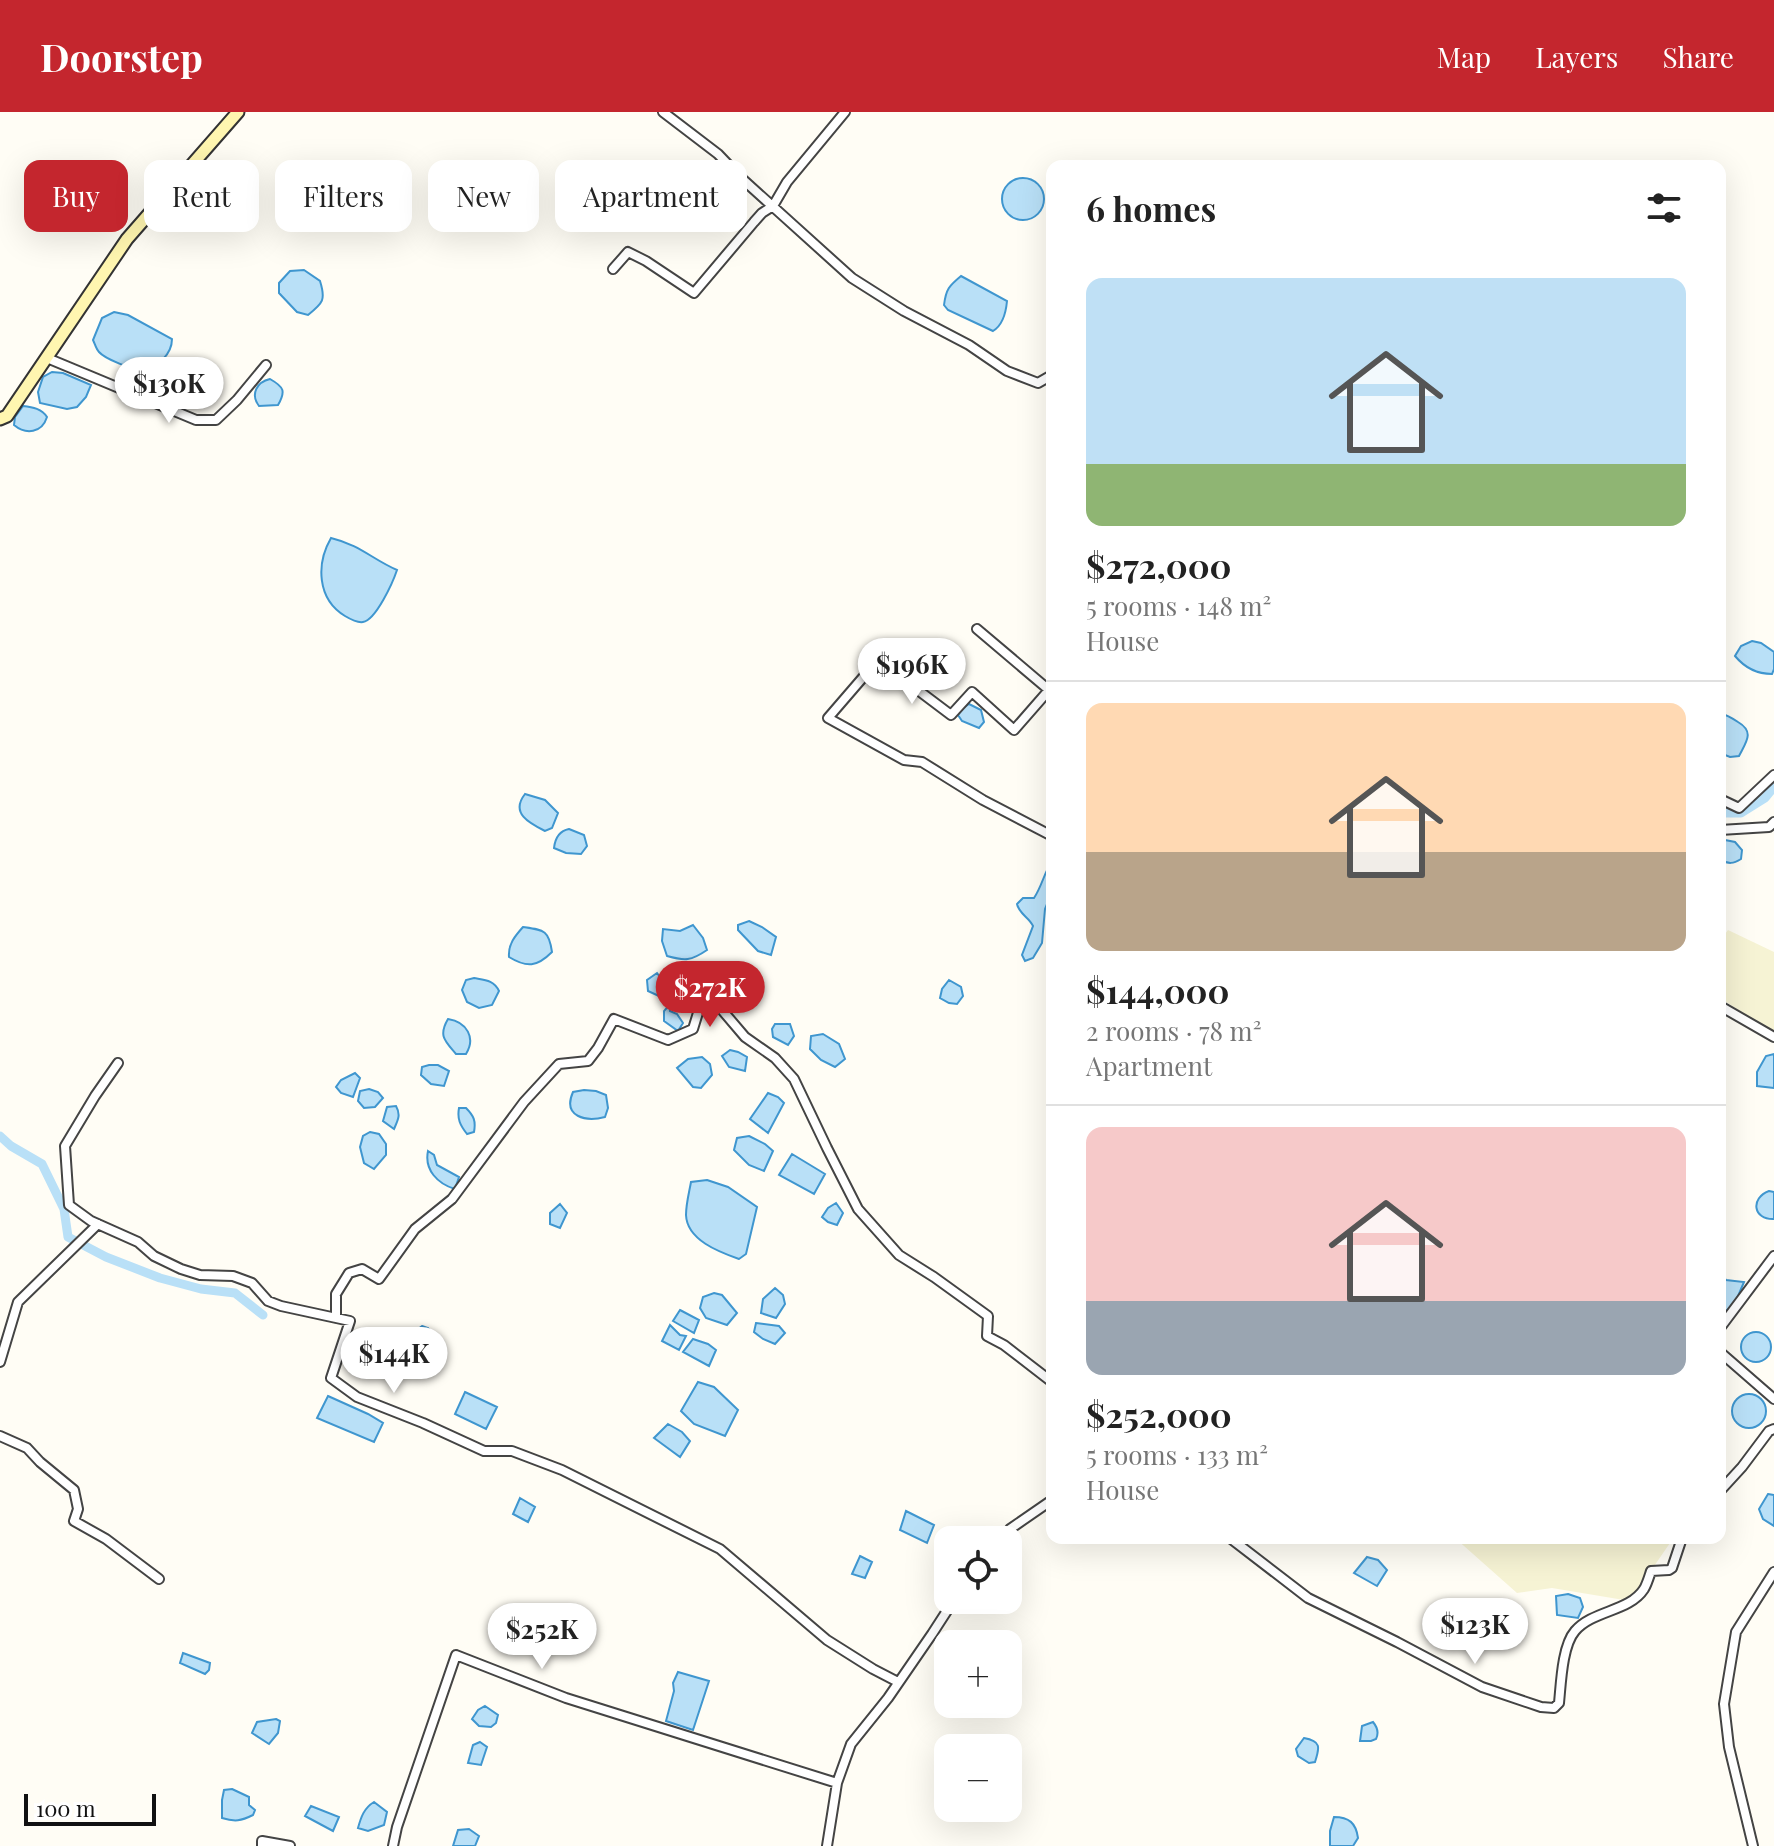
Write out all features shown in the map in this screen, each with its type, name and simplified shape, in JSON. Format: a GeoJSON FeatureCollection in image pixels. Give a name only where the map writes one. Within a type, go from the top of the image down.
{"type":"FeatureCollection","features":[{"type":"Feature","properties":{"kind":"main road"},"geometry":{"type":"LineString","coordinates":[[0,419],[7,416],[127,239],[238,112]]}},
{"type":"Feature","properties":{"kind":"street"},"geometry":{"type":"LineString","coordinates":[[663,112],[718,154],[852,278],[904,311],[969,345],[1007,371],[1038,383],[1046,378]]}},
{"type":"Feature","properties":{"kind":"street"},"geometry":{"type":"LineString","coordinates":[[613,269],[628,252],[694,293],[762,213],[773,206],[787,182],[845,112]]}},
{"type":"Feature","properties":{"kind":"street"},"geometry":{"type":"LineString","coordinates":[[47,358],[196,420],[216,420],[266,365]]}},
{"type":"Feature","properties":{"kind":"street"},"geometry":{"type":"LineString","coordinates":[[977,629],[1046,687]]}},
{"type":"Feature","properties":{"kind":"street"},"geometry":{"type":"LineString","coordinates":[[1046,693],[1014,730],[972,692],[951,715],[878,660],[828,718],[904,760],[922,762],[983,800],[1046,833]]}},
{"type":"Feature","properties":{"kind":"street"},"geometry":{"type":"LineString","coordinates":[[1726,802],[1739,808],[1774,775]]}},
{"type":"Feature","properties":{"kind":"street"},"geometry":{"type":"LineString","coordinates":[[1726,830],[1769,827],[1774,822]]}},
{"type":"Feature","properties":{"kind":"street"},"geometry":{"type":"LineString","coordinates":[[336,1318],[336,1294],[349,1273],[362,1269],[379,1279],[415,1229],[452,1199],[524,1102],[559,1064],[588,1061],[614,1019],[668,1040],[693,1029],[705,990],[745,1037],[775,1058],[794,1079],[858,1209],[899,1255],[988,1316],[987,1336],[1046,1377]]}},
{"type":"Feature","properties":{"kind":"street"},"geometry":{"type":"LineString","coordinates":[[1726,1009],[1774,1037]]}},
{"type":"Feature","properties":{"kind":"street"},"geometry":{"type":"LineString","coordinates":[[118,1063],[65,1146],[69,1205],[181,1269],[200,1275],[233,1276],[252,1283],[268,1301],[350,1321],[331,1378],[357,1397],[484,1451],[512,1451],[562,1470],[720,1549],[827,1640],[896,1682]]}},
{"type":"Feature","properties":{"kind":"street"},"geometry":{"type":"LineString","coordinates":[[0,1362],[18,1302],[98,1224]]}},
{"type":"Feature","properties":{"kind":"street"},"geometry":{"type":"LineString","coordinates":[[1726,1320],[1774,1256]]}},
{"type":"Feature","properties":{"kind":"street"},"geometry":{"type":"LineString","coordinates":[[1726,1357],[1774,1399]]}},
{"type":"Feature","properties":{"kind":"street"},"geometry":{"type":"LineString","coordinates":[[1726,1484],[1769,1431],[1774,1429]]}},
{"type":"Feature","properties":{"kind":"street"},"geometry":{"type":"LineString","coordinates":[[0,1436],[27,1448],[74,1490],[78,1509],[74,1521],[106,1539],[159,1579]]}},
{"type":"Feature","properties":{"kind":"street"},"geometry":{"type":"LineString","coordinates":[[1014,1526],[1046,1504]]}},
{"type":"Feature","properties":{"kind":"street"},"geometry":{"type":"LineString","coordinates":[[1238,1544],[1308,1598],[1482,1687],[1541,1707],[1554,1708],[1559,1703],[1566,1649],[1574,1631],[1595,1616],[1626,1604],[1643,1591],[1651,1571],[1672,1568],[1680,1544]]}},
{"type":"Feature","properties":{"kind":"street"},"geometry":{"type":"LineString","coordinates":[[1753,1846],[1729,1747],[1724,1704],[1736,1632],[1774,1572]]}},
{"type":"Feature","properties":{"kind":"street"},"geometry":{"type":"LineString","coordinates":[[827,1846],[837,1783],[851,1744],[944,1614]]}},
{"type":"Feature","properties":{"kind":"street"},"geometry":{"type":"LineString","coordinates":[[393,1846],[456,1655],[566,1698],[837,1783]]}},
{"type":"Feature","properties":{"kind":"street"},"geometry":{"type":"LineString","coordinates":[[262,1846],[262,1841],[290,1846]]}},
{"type":"Feature","properties":{"kind":"shaded area"},"geometry":{"type":"Polygon","coordinates":[[[1728,930],[1774,952],[1774,1033],[1726,1002],[1728,930]]]}},
{"type":"Feature","properties":{"kind":"shaded area"},"geometry":{"type":"Polygon","coordinates":[[[1462,1544],[1669,1544],[1630,1601],[1552,1588],[1517,1593],[1462,1544]]]}},
{"type":"Feature","properties":{"kind":"water"},"geometry":{"type":"Polygon","coordinates":[[[1023,178],[1038,184],[1044,199],[1038,214],[1023,220],[1008,214],[1002,199],[1008,184],[1023,178]]]}},
{"type":"Feature","properties":{"kind":"water"},"geometry":{"type":"Polygon","coordinates":[[[304,270],[320,281],[323,293],[320,304],[308,315],[297,312],[279,293],[279,283],[290,271],[304,270]]]}},
{"type":"Feature","properties":{"kind":"water"},"geometry":{"type":"Polygon","coordinates":[[[961,276],[1007,301],[1002,322],[993,331],[948,310],[944,305],[949,288],[961,276]]]}},
{"type":"Feature","properties":{"kind":"water"},"geometry":{"type":"Polygon","coordinates":[[[114,312],[128,315],[172,339],[163,360],[148,369],[138,370],[102,355],[93,340],[102,318],[114,312]]]}},
{"type":"Feature","properties":{"kind":"water"},"geometry":{"type":"Polygon","coordinates":[[[52,372],[63,373],[91,385],[77,407],[67,409],[40,403],[38,392],[43,377],[52,372]]]}},
{"type":"Feature","properties":{"kind":"water"},"geometry":{"type":"Polygon","coordinates":[[[270,379],[282,390],[281,400],[278,405],[259,406],[256,389],[270,379]]]}},
{"type":"Feature","properties":{"kind":"water"},"geometry":{"type":"Polygon","coordinates":[[[23,406],[37,409],[47,417],[38,429],[28,431],[14,425],[15,417],[23,406]]]}},
{"type":"Feature","properties":{"kind":"water"},"geometry":{"type":"Polygon","coordinates":[[[331,538],[350,544],[397,570],[388,591],[368,620],[358,622],[345,616],[324,591],[321,570],[331,538]]]}},
{"type":"Feature","properties":{"kind":"water"},"geometry":{"type":"Polygon","coordinates":[[[1752,641],[1774,652],[1772,674],[1751,670],[1735,656],[1741,646],[1752,641]]]}},
{"type":"Feature","properties":{"kind":"water"},"geometry":{"type":"Polygon","coordinates":[[[969,704],[981,710],[984,722],[979,728],[962,721],[958,715],[969,704]]]}},
{"type":"Feature","properties":{"kind":"water"},"geometry":{"type":"Polygon","coordinates":[[[1726,716],[1748,733],[1739,756],[1726,755],[1726,716]]]}},
{"type":"Feature","properties":{"kind":"water"},"geometry":{"type":"Polygon","coordinates":[[[525,794],[545,800],[558,813],[552,828],[545,831],[523,817],[520,807],[525,794]]]}},
{"type":"Feature","properties":{"kind":"water"},"geometry":{"type":"Polygon","coordinates":[[[569,829],[584,835],[587,846],[581,854],[554,848],[558,836],[569,829]]]}},
{"type":"Feature","properties":{"kind":"water"},"geometry":{"type":"Polygon","coordinates":[[[1726,840],[1735,842],[1742,850],[1741,859],[1726,862],[1726,840]]]}},
{"type":"Feature","properties":{"kind":"water"},"geometry":{"type":"Polygon","coordinates":[[[1046,873],[1042,943],[1033,958],[1025,961],[1022,955],[1033,926],[1017,904],[1023,898],[1034,898],[1046,873]]]}},
{"type":"Feature","properties":{"kind":"water"},"geometry":{"type":"Polygon","coordinates":[[[749,921],[776,937],[771,955],[758,951],[738,930],[738,925],[749,921]]]}},
{"type":"Feature","properties":{"kind":"water"},"geometry":{"type":"Polygon","coordinates":[[[693,925],[707,950],[688,959],[667,956],[662,941],[663,929],[680,931],[693,925]]]}},
{"type":"Feature","properties":{"kind":"water"},"geometry":{"type":"Polygon","coordinates":[[[523,927],[541,930],[549,939],[552,952],[537,963],[521,963],[509,957],[511,944],[523,927]]]}},
{"type":"Feature","properties":{"kind":"water"},"geometry":{"type":"Polygon","coordinates":[[[730,967],[743,967],[754,986],[740,996],[729,984],[730,967]]]}},
{"type":"Feature","properties":{"kind":"water"},"geometry":{"type":"Polygon","coordinates":[[[657,973],[669,984],[661,997],[648,991],[647,980],[657,973]]]}},
{"type":"Feature","properties":{"kind":"water"},"geometry":{"type":"Polygon","coordinates":[[[466,980],[489,981],[497,987],[499,991],[492,1005],[479,1008],[467,1002],[462,990],[466,980]]]}},
{"type":"Feature","properties":{"kind":"water"},"geometry":{"type":"Polygon","coordinates":[[[949,980],[961,987],[963,996],[957,1004],[940,998],[949,980]]]}},
{"type":"Feature","properties":{"kind":"water"},"geometry":{"type":"Polygon","coordinates":[[[670,1004],[670,1011],[677,1014],[683,1023],[678,1031],[664,1021],[664,1011],[670,1004]]]}},
{"type":"Feature","properties":{"kind":"water"},"geometry":{"type":"Polygon","coordinates":[[[448,1019],[460,1023],[468,1032],[470,1042],[466,1054],[456,1054],[446,1042],[443,1030],[448,1019]]]}},
{"type":"Feature","properties":{"kind":"water"},"geometry":{"type":"Polygon","coordinates":[[[775,1024],[790,1024],[794,1036],[788,1045],[773,1037],[775,1024]]]}},
{"type":"Feature","properties":{"kind":"water"},"geometry":{"type":"Polygon","coordinates":[[[823,1034],[839,1044],[845,1059],[835,1067],[821,1060],[810,1049],[811,1036],[823,1034]]]}},
{"type":"Feature","properties":{"kind":"water"},"geometry":{"type":"Polygon","coordinates":[[[730,1050],[747,1057],[745,1071],[729,1067],[722,1056],[730,1050]]]}},
{"type":"Feature","properties":{"kind":"water"},"geometry":{"type":"Polygon","coordinates":[[[1774,1054],[1774,1088],[1757,1086],[1757,1072],[1766,1056],[1774,1054]]]}},
{"type":"Feature","properties":{"kind":"water"},"geometry":{"type":"Polygon","coordinates":[[[702,1057],[710,1064],[712,1075],[701,1088],[693,1087],[677,1068],[688,1059],[702,1057]]]}},
{"type":"Feature","properties":{"kind":"water"},"geometry":{"type":"Polygon","coordinates":[[[438,1065],[449,1071],[444,1086],[431,1084],[421,1075],[422,1067],[438,1065]]]}},
{"type":"Feature","properties":{"kind":"water"},"geometry":{"type":"Polygon","coordinates":[[[355,1073],[360,1078],[353,1097],[341,1093],[336,1087],[341,1080],[355,1073]]]}},
{"type":"Feature","properties":{"kind":"water"},"geometry":{"type":"Polygon","coordinates":[[[369,1089],[383,1098],[375,1107],[364,1108],[358,1101],[360,1091],[369,1089]]]}},
{"type":"Feature","properties":{"kind":"water"},"geometry":{"type":"Polygon","coordinates":[[[584,1090],[606,1095],[608,1108],[605,1117],[590,1119],[573,1112],[570,1100],[573,1092],[584,1090]]]}},
{"type":"Feature","properties":{"kind":"water"},"geometry":{"type":"Polygon","coordinates":[[[768,1093],[784,1103],[768,1133],[750,1119],[768,1093]]]}},
{"type":"Feature","properties":{"kind":"water"},"geometry":{"type":"Polygon","coordinates":[[[396,1106],[399,1115],[394,1129],[383,1121],[387,1107],[396,1106]]]}},
{"type":"Feature","properties":{"kind":"water"},"geometry":{"type":"Polygon","coordinates":[[[459,1108],[466,1108],[473,1116],[474,1132],[467,1134],[463,1128],[459,1108]]]}},
{"type":"Feature","properties":{"kind":"water"},"geometry":{"type":"Polygon","coordinates":[[[370,1132],[379,1134],[386,1144],[386,1155],[374,1169],[364,1163],[360,1147],[363,1136],[370,1132]]]}},
{"type":"Feature","properties":{"kind":"water"},"geometry":{"type":"Polygon","coordinates":[[[749,1136],[773,1151],[764,1171],[749,1165],[734,1150],[737,1138],[749,1136]]]}},
{"type":"Feature","properties":{"kind":"water"},"geometry":{"type":"Polygon","coordinates":[[[428,1151],[434,1155],[437,1165],[459,1177],[455,1189],[443,1184],[430,1170],[428,1151]]]}},
{"type":"Feature","properties":{"kind":"water"},"geometry":{"type":"Polygon","coordinates":[[[792,1154],[825,1174],[814,1194],[779,1175],[792,1154]]]}},
{"type":"Feature","properties":{"kind":"water"},"geometry":{"type":"Polygon","coordinates":[[[707,1180],[728,1187],[757,1207],[746,1254],[739,1259],[705,1244],[688,1224],[686,1211],[691,1182],[707,1180]]]}},
{"type":"Feature","properties":{"kind":"water"},"geometry":{"type":"Polygon","coordinates":[[[1769,1191],[1774,1192],[1774,1219],[1762,1216],[1756,1208],[1759,1198],[1769,1191]]]}},
{"type":"Feature","properties":{"kind":"water"},"geometry":{"type":"Polygon","coordinates":[[[836,1203],[843,1213],[837,1225],[822,1217],[836,1203]]]}},
{"type":"Feature","properties":{"kind":"water"},"geometry":{"type":"Polygon","coordinates":[[[560,1204],[567,1213],[560,1228],[550,1224],[550,1213],[560,1204]]]}},
{"type":"Feature","properties":{"kind":"water"},"geometry":{"type":"Polygon","coordinates":[[[1726,1280],[1744,1282],[1733,1308],[1726,1311],[1726,1280]]]}},
{"type":"Feature","properties":{"kind":"water"},"geometry":{"type":"Polygon","coordinates":[[[775,1288],[783,1295],[785,1304],[776,1318],[761,1313],[763,1299],[775,1288]]]}},
{"type":"Feature","properties":{"kind":"water"},"geometry":{"type":"Polygon","coordinates":[[[714,1293],[722,1295],[737,1313],[727,1325],[706,1318],[700,1308],[703,1297],[714,1293]]]}},
{"type":"Feature","properties":{"kind":"water"},"geometry":{"type":"Polygon","coordinates":[[[680,1310],[699,1320],[694,1333],[673,1321],[680,1310]]]}},
{"type":"Feature","properties":{"kind":"water"},"geometry":{"type":"Polygon","coordinates":[[[756,1323],[779,1326],[785,1333],[775,1344],[754,1332],[756,1323]]]}},
{"type":"Feature","properties":{"kind":"water"},"geometry":{"type":"Polygon","coordinates":[[[670,1325],[680,1335],[686,1336],[679,1350],[662,1341],[670,1325]]]}},
{"type":"Feature","properties":{"kind":"water"},"geometry":{"type":"Polygon","coordinates":[[[422,1326],[433,1335],[426,1351],[414,1345],[418,1329],[422,1326]]]}},
{"type":"Feature","properties":{"kind":"water"},"geometry":{"type":"Polygon","coordinates":[[[1756,1332],[1767,1336],[1771,1347],[1767,1358],[1756,1362],[1745,1358],[1741,1347],[1745,1336],[1756,1332]]]}},
{"type":"Feature","properties":{"kind":"water"},"geometry":{"type":"Polygon","coordinates":[[[693,1339],[716,1350],[709,1366],[683,1352],[693,1339]]]}},
{"type":"Feature","properties":{"kind":"water"},"geometry":{"type":"Polygon","coordinates":[[[698,1382],[714,1387],[738,1410],[725,1436],[694,1424],[681,1411],[698,1382]]]}},
{"type":"Feature","properties":{"kind":"water"},"geometry":{"type":"Polygon","coordinates":[[[465,1392],[497,1407],[486,1429],[455,1414],[465,1392]]]}},
{"type":"Feature","properties":{"kind":"water"},"geometry":{"type":"Polygon","coordinates":[[[1749,1394],[1761,1399],[1766,1411],[1761,1423],[1749,1428],[1737,1423],[1732,1411],[1737,1399],[1749,1394]]]}},
{"type":"Feature","properties":{"kind":"water"},"geometry":{"type":"Polygon","coordinates":[[[328,1396],[383,1423],[374,1442],[317,1418],[328,1396]]]}},
{"type":"Feature","properties":{"kind":"water"},"geometry":{"type":"Polygon","coordinates":[[[668,1424],[690,1441],[680,1457],[654,1438],[668,1424]]]}},
{"type":"Feature","properties":{"kind":"water"},"geometry":{"type":"Polygon","coordinates":[[[1768,1494],[1774,1495],[1774,1526],[1763,1519],[1759,1509],[1768,1494]]]}},
{"type":"Feature","properties":{"kind":"water"},"geometry":{"type":"Polygon","coordinates":[[[520,1498],[535,1507],[528,1522],[513,1514],[520,1498]]]}},
{"type":"Feature","properties":{"kind":"water"},"geometry":{"type":"Polygon","coordinates":[[[906,1511],[934,1525],[927,1543],[900,1530],[906,1511]]]}},
{"type":"Feature","properties":{"kind":"water"},"geometry":{"type":"Polygon","coordinates":[[[860,1556],[872,1562],[865,1578],[852,1574],[860,1556]]]}},
{"type":"Feature","properties":{"kind":"water"},"geometry":{"type":"Polygon","coordinates":[[[1367,1557],[1378,1560],[1387,1570],[1377,1586],[1354,1573],[1367,1557]]]}},
{"type":"Feature","properties":{"kind":"water"},"geometry":{"type":"Polygon","coordinates":[[[1568,1594],[1580,1598],[1583,1607],[1578,1618],[1557,1615],[1556,1596],[1568,1594]]]}},
{"type":"Feature","properties":{"kind":"water"},"geometry":{"type":"Polygon","coordinates":[[[183,1653],[210,1663],[209,1670],[205,1674],[180,1663],[183,1653]]]}},
{"type":"Feature","properties":{"kind":"water"},"geometry":{"type":"Polygon","coordinates":[[[678,1672],[709,1681],[693,1730],[666,1721],[678,1672]]]}},
{"type":"Feature","properties":{"kind":"water"},"geometry":{"type":"Polygon","coordinates":[[[485,1706],[498,1715],[491,1727],[479,1726],[472,1719],[485,1706]]]}},
{"type":"Feature","properties":{"kind":"water"},"geometry":{"type":"Polygon","coordinates":[[[280,1721],[278,1733],[269,1744],[252,1733],[257,1722],[280,1721]]]}},
{"type":"Feature","properties":{"kind":"water"},"geometry":{"type":"Polygon","coordinates":[[[1373,1722],[1378,1730],[1376,1739],[1360,1741],[1362,1726],[1373,1722]]]}},
{"type":"Feature","properties":{"kind":"water"},"geometry":{"type":"Polygon","coordinates":[[[1304,1738],[1318,1746],[1315,1762],[1309,1763],[1298,1756],[1296,1749],[1304,1738]]]}},
{"type":"Feature","properties":{"kind":"water"},"geometry":{"type":"Polygon","coordinates":[[[480,1742],[487,1747],[481,1765],[468,1763],[473,1745],[480,1742]]]}},
{"type":"Feature","properties":{"kind":"water"},"geometry":{"type":"Polygon","coordinates":[[[232,1789],[249,1797],[249,1805],[255,1810],[253,1815],[238,1820],[222,1818],[224,1790],[232,1789]]]}},
{"type":"Feature","properties":{"kind":"water"},"geometry":{"type":"Polygon","coordinates":[[[374,1802],[387,1812],[384,1825],[368,1831],[358,1828],[363,1813],[374,1802]]]}},
{"type":"Feature","properties":{"kind":"water"},"geometry":{"type":"Polygon","coordinates":[[[311,1806],[339,1817],[333,1831],[305,1816],[311,1806]]]}},
{"type":"Feature","properties":{"kind":"water"},"geometry":{"type":"Polygon","coordinates":[[[1334,1817],[1348,1820],[1356,1828],[1358,1838],[1353,1846],[1330,1846],[1334,1817]]]}},
{"type":"Feature","properties":{"kind":"water"},"geometry":{"type":"Polygon","coordinates":[[[469,1829],[479,1836],[475,1846],[453,1846],[458,1830],[469,1829]]]}},
{"type":"Feature","properties":{"kind":"waterway"},"geometry":{"type":"LineString","coordinates":[[1726,813],[1741,813],[1765,798],[1774,787]]}},
{"type":"Feature","properties":{"kind":"waterway"},"geometry":{"type":"LineString","coordinates":[[0,1136],[42,1164],[64,1209],[68,1237],[106,1257],[160,1278],[201,1289],[235,1293],[263,1315]]}}]}
